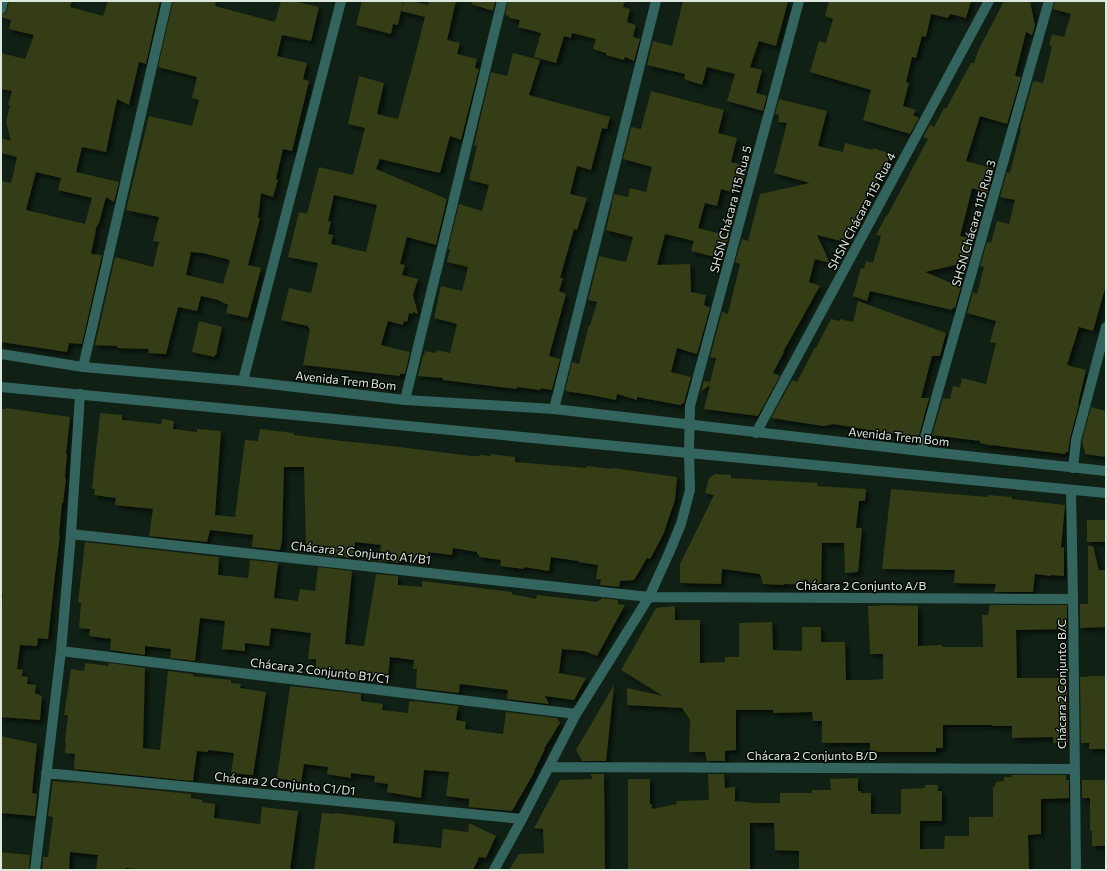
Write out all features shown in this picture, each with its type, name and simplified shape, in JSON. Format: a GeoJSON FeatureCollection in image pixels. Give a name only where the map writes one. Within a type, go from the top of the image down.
{"type":"FeatureCollection","features":[{"type":"Feature","properties":{"kind":"street"},"geometry":{"type":"LineString","coordinates":[[1,9],[3,1]]}},
{"type":"Feature","properties":{"kind":"street"},"geometry":{"type":"LineString","coordinates":[[82,367],[167,1]]}},
{"type":"Feature","properties":{"kind":"street"},"geometry":{"type":"LineString","coordinates":[[243,381],[342,1]]}},
{"type":"Feature","properties":{"kind":"street"},"geometry":{"type":"LineString","coordinates":[[405,400],[502,1]]}},
{"type":"Feature","properties":{"kind":"street"},"geometry":{"type":"LineString","coordinates":[[554,410],[656,1]]}},
{"type":"Feature","properties":{"kind":"street","name":"SHSN Chácara 115 Rua 5"},"geometry":{"type":"LineString","coordinates":[[690,424],[690,406],[799,1]]}},
{"type":"Feature","properties":{"kind":"street","name":"SHSN Chácara 115 Rua 4"},"geometry":{"type":"LineString","coordinates":[[756,433],[989,1]]}},
{"type":"Feature","properties":{"kind":"street","name":"SHSN Chácara 115 Rua 3"},"geometry":{"type":"LineString","coordinates":[[921,451],[1049,1]]}},
{"type":"Feature","properties":{"kind":"street"},"geometry":{"type":"LineString","coordinates":[[1073,468],[1076,440],[1106,327]]}},
{"type":"Feature","properties":{"kind":"street","name":"Avenida Trem Bom"},"geometry":{"type":"LineString","coordinates":[[1,354],[82,367],[243,381],[405,400],[554,410],[1106,471]]}},
{"type":"Feature","properties":{"kind":"street"},"geometry":{"type":"LineString","coordinates":[[1,387],[1106,493]]}},
{"type":"Feature","properties":{"kind":"street"},"geometry":{"type":"LineString","coordinates":[[35,870],[61,651],[71,534],[80,394]]}},
{"type":"Feature","properties":{"kind":"street"},"geometry":{"type":"LineString","coordinates":[[494,870],[576,714],[649,597],[669,553],[681,524],[690,490],[690,424]]}},
{"type":"Feature","properties":{"kind":"street","name":"Chácara 2 Conjunto B/C"},"geometry":{"type":"LineString","coordinates":[[1071,490],[1076,870]]}},
{"type":"Feature","properties":{"kind":"street","name":"Chácara 2 Conjunto A1/B1"},"geometry":{"type":"LineString","coordinates":[[71,534],[649,597]]}},
{"type":"Feature","properties":{"kind":"street","name":"Chácara 2 Conjunto A/B"},"geometry":{"type":"LineString","coordinates":[[649,597],[1073,599]]}},
{"type":"Feature","properties":{"kind":"street","name":"Chácara 2 Conjunto B1/C1"},"geometry":{"type":"LineString","coordinates":[[61,651],[576,714]]}},
{"type":"Feature","properties":{"kind":"street","name":"Chácara 2 Conjunto B/D"},"geometry":{"type":"LineString","coordinates":[[549,767],[1075,769]]}},
{"type":"Feature","properties":{"kind":"street","name":"Chácara 2 Conjunto C1/D1"},"geometry":{"type":"LineString","coordinates":[[46,773],[522,819]]}},
{"type":"Feature","properties":{"kind":"building"},"geometry":{"type":"Polygon","coordinates":[[[9,1],[72,1],[70,7],[103,16],[108,1],[160,1],[146,64],[139,62],[129,105],[117,99],[106,152],[82,147],[76,172],[119,182],[114,202],[106,197],[99,223],[96,228],[91,254],[102,255],[82,344],[69,343],[67,352],[1,342],[1,181],[11,183],[17,157],[1,153],[1,138],[11,141],[6,122],[10,105],[8,105],[12,91],[1,89],[1,53],[25,59],[34,35],[9,29],[11,20],[1,17],[1,15],[6,13],[9,1]],[[36,172],[26,210],[85,224],[92,198],[58,190],[61,178],[36,172]]]}},
{"type":"Feature","properties":{"kind":"building"},"geometry":{"type":"Polygon","coordinates":[[[173,1],[216,1],[215,6],[275,22],[281,1],[293,1],[319,7],[311,41],[282,35],[277,56],[307,63],[303,79],[309,81],[292,151],[283,149],[276,179],[278,180],[273,197],[261,193],[258,218],[260,218],[248,265],[261,268],[248,318],[226,313],[228,305],[218,300],[201,296],[197,311],[178,307],[166,354],[148,353],[149,349],[117,348],[117,346],[95,345],[115,257],[153,267],[159,242],[153,241],[159,217],[126,210],[149,116],[192,126],[199,100],[192,98],[197,77],[158,67],[173,1]],[[191,252],[186,275],[223,284],[230,260],[203,253],[191,252]]]}},
{"type":"Feature","properties":{"kind":"building"},"geometry":{"type":"Polygon","coordinates":[[[362,1],[403,1],[398,25],[393,24],[391,34],[356,25],[362,1]]]}},
{"type":"Feature","properties":{"kind":"building"},"geometry":{"type":"Polygon","coordinates":[[[404,1],[428,5],[429,1],[456,1],[447,40],[460,43],[457,54],[477,59],[475,68],[479,69],[461,140],[450,136],[440,173],[380,159],[376,169],[447,199],[436,245],[407,237],[400,264],[405,265],[402,275],[418,279],[413,295],[418,314],[413,312],[413,314],[409,313],[407,322],[404,321],[403,325],[388,321],[381,345],[410,352],[405,374],[400,374],[400,376],[303,365],[310,329],[308,326],[281,320],[289,288],[311,293],[318,263],[288,257],[299,212],[307,214],[319,167],[353,175],[365,128],[348,124],[359,76],[384,83],[377,114],[398,119],[425,17],[401,11],[404,1]],[[334,195],[328,221],[331,222],[328,234],[333,235],[331,244],[366,252],[377,205],[334,195]]]}},
{"type":"Feature","properties":{"kind":"building"},"geometry":{"type":"Polygon","coordinates":[[[472,1],[495,1],[493,11],[472,4],[472,1]]]}},
{"type":"Feature","properties":{"kind":"building"},"geometry":{"type":"Polygon","coordinates":[[[508,1],[625,1],[623,7],[630,9],[627,22],[636,25],[633,37],[640,39],[634,61],[625,57],[624,60],[606,55],[606,53],[593,49],[596,39],[572,33],[571,38],[564,36],[556,63],[534,57],[541,33],[518,27],[520,20],[509,18],[509,16],[505,15],[508,1]]]}},
{"type":"Feature","properties":{"kind":"building"},"geometry":{"type":"Polygon","coordinates":[[[683,1],[788,1],[776,46],[759,41],[750,67],[762,70],[756,93],[767,96],[763,111],[727,101],[735,74],[707,67],[702,85],[684,79],[685,74],[647,65],[653,41],[672,46],[683,1]]]}},
{"type":"Feature","properties":{"kind":"building"},"geometry":{"type":"Polygon","coordinates":[[[829,1],[971,1],[966,18],[950,14],[948,18],[931,14],[926,37],[922,36],[916,58],[912,57],[906,82],[909,83],[903,106],[916,110],[913,115],[919,118],[910,134],[863,120],[871,90],[810,72],[819,41],[826,43],[833,19],[825,16],[829,1]]]}},
{"type":"Feature","properties":{"kind":"building"},"geometry":{"type":"Polygon","coordinates":[[[1004,1],[1030,1],[1035,26],[1032,35],[1026,32],[1015,76],[1021,77],[1007,124],[980,116],[966,161],[994,169],[988,193],[972,188],[960,236],[974,239],[968,263],[925,272],[961,287],[955,308],[952,310],[870,291],[867,301],[853,296],[861,268],[864,269],[866,261],[873,263],[881,236],[876,235],[928,139],[923,137],[930,125],[934,127],[944,108],[946,109],[971,63],[974,63],[978,51],[1004,1]]]}},
{"type":"Feature","properties":{"kind":"building"},"geometry":{"type":"Polygon","coordinates":[[[1055,1],[1106,1],[1106,285],[1093,331],[1079,327],[1067,365],[1086,370],[1068,452],[1065,454],[993,446],[980,443],[980,441],[932,435],[943,398],[950,399],[953,386],[960,387],[962,378],[986,384],[996,343],[990,342],[996,321],[967,313],[973,292],[977,294],[984,267],[980,266],[987,242],[991,243],[997,221],[1009,224],[1015,200],[1000,197],[1007,172],[1010,173],[1020,128],[1033,81],[1043,83],[1052,47],[1049,45],[1052,34],[1064,37],[1071,14],[1053,9],[1055,1]]]}},
{"type":"Feature","properties":{"kind":"building"},"geometry":{"type":"Polygon","coordinates":[[[513,53],[540,60],[529,95],[610,117],[607,129],[602,128],[591,170],[577,166],[570,194],[587,198],[577,230],[574,229],[560,278],[563,278],[559,291],[566,294],[549,356],[560,359],[552,390],[517,387],[517,389],[443,380],[443,378],[418,376],[425,351],[436,353],[437,350],[450,353],[457,324],[434,318],[441,286],[462,291],[468,267],[447,262],[450,249],[448,249],[459,204],[482,211],[489,185],[469,180],[477,146],[474,145],[491,72],[507,76],[513,53]]]}},
{"type":"Feature","properties":{"kind":"building"},"geometry":{"type":"Polygon","coordinates":[[[651,91],[724,110],[718,133],[737,138],[731,162],[748,166],[745,177],[735,193],[721,189],[717,206],[705,203],[698,228],[729,236],[723,259],[691,251],[694,241],[665,234],[657,265],[690,264],[691,292],[706,295],[704,305],[710,308],[697,354],[677,348],[671,372],[691,377],[684,403],[680,405],[637,397],[637,400],[617,394],[616,400],[565,391],[572,362],[579,364],[589,325],[590,326],[597,302],[588,300],[599,256],[626,262],[633,237],[606,230],[614,194],[628,197],[630,188],[646,192],[652,167],[623,159],[631,127],[641,129],[651,91]]]}},
{"type":"Feature","properties":{"kind":"building"},"geometry":{"type":"Polygon","coordinates":[[[779,99],[827,111],[818,146],[843,152],[845,143],[873,150],[873,148],[892,154],[862,206],[856,230],[851,229],[845,242],[817,235],[830,263],[815,259],[809,282],[820,286],[783,352],[773,373],[780,376],[758,416],[704,409],[710,385],[701,391],[704,381],[710,382],[716,358],[710,357],[722,312],[728,314],[740,264],[735,262],[742,239],[748,241],[760,194],[810,183],[774,173],[787,123],[778,122],[779,115],[775,114],[779,99]]]}},
{"type":"Feature","properties":{"kind":"building"},"geometry":{"type":"Polygon","coordinates":[[[858,301],[946,333],[940,356],[932,356],[921,398],[929,398],[918,439],[833,424],[824,426],[771,418],[792,380],[797,382],[831,319],[840,321],[840,319],[853,322],[858,301]]]}},
{"type":"Feature","properties":{"kind":"building"},"geometry":{"type":"Polygon","coordinates":[[[199,321],[222,327],[216,355],[214,357],[192,352],[199,321]]]}},
{"type":"Feature","properties":{"kind":"building"},"geometry":{"type":"Polygon","coordinates":[[[1091,407],[1106,411],[1106,457],[1085,454],[1082,441],[1091,407]]]}},
{"type":"Feature","properties":{"kind":"building"},"geometry":{"type":"Polygon","coordinates":[[[6,408],[70,417],[66,454],[66,479],[62,503],[60,535],[48,639],[38,638],[37,646],[20,645],[17,669],[23,670],[22,676],[28,677],[27,684],[36,685],[35,693],[42,696],[40,720],[1,717],[1,612],[3,594],[1,594],[1,409],[6,408]]]}},
{"type":"Feature","properties":{"kind":"building"},"geometry":{"type":"Polygon","coordinates":[[[100,413],[122,415],[122,420],[161,424],[162,419],[174,421],[173,429],[197,432],[197,429],[221,431],[215,515],[235,517],[245,440],[258,441],[260,429],[294,433],[294,435],[472,456],[491,456],[491,454],[515,457],[515,462],[587,468],[587,466],[612,468],[677,477],[675,500],[663,535],[650,559],[647,558],[634,580],[620,581],[619,587],[600,585],[601,579],[596,579],[598,565],[551,557],[549,571],[524,567],[524,569],[500,566],[501,560],[479,557],[477,552],[453,548],[452,555],[428,552],[428,559],[401,556],[400,563],[378,561],[381,545],[355,542],[354,558],[319,555],[320,547],[306,545],[304,467],[284,467],[282,541],[280,550],[252,547],[253,535],[210,530],[207,542],[149,536],[153,509],[115,505],[116,498],[94,495],[95,489],[92,489],[100,413]]]}},
{"type":"Feature","properties":{"kind":"building"},"geometry":{"type":"Polygon","coordinates":[[[715,474],[731,475],[731,478],[818,483],[817,486],[866,489],[865,501],[859,501],[856,528],[862,528],[858,572],[845,573],[844,543],[822,543],[821,585],[763,584],[760,574],[722,569],[721,584],[680,583],[680,564],[714,495],[705,493],[709,478],[715,474]]]}},
{"type":"Feature","properties":{"kind":"building"},"geometry":{"type":"Polygon","coordinates":[[[891,489],[988,497],[988,495],[1012,497],[1012,499],[1065,505],[1061,548],[1064,547],[1064,576],[1035,574],[1033,592],[994,592],[996,584],[954,583],[955,570],[882,569],[891,489]]]}},
{"type":"Feature","properties":{"kind":"building"},"geometry":{"type":"Polygon","coordinates":[[[1087,520],[1106,520],[1106,542],[1087,542],[1087,520]]]}},
{"type":"Feature","properties":{"kind":"building"},"geometry":{"type":"Polygon","coordinates":[[[85,542],[219,557],[218,575],[248,578],[250,560],[278,563],[274,598],[298,601],[300,589],[315,591],[318,567],[352,571],[345,644],[364,646],[376,574],[398,576],[398,585],[422,587],[422,581],[512,592],[512,594],[536,599],[537,595],[598,602],[598,600],[601,601],[601,598],[618,600],[618,604],[625,605],[597,656],[584,651],[562,649],[559,673],[586,678],[574,700],[545,696],[549,704],[507,699],[508,690],[460,684],[459,693],[416,688],[417,669],[413,669],[414,660],[390,657],[388,676],[362,673],[362,681],[316,676],[316,659],[308,659],[311,633],[271,628],[269,646],[245,643],[245,651],[222,649],[225,621],[200,618],[195,661],[170,658],[171,649],[145,646],[145,655],[110,650],[111,639],[89,636],[90,629],[79,628],[81,603],[78,603],[85,542]]]}},
{"type":"Feature","properties":{"kind":"building"},"geometry":{"type":"Polygon","coordinates":[[[1088,546],[1093,546],[1099,570],[1106,570],[1106,627],[1080,628],[1080,604],[1088,604],[1088,546]]]}},
{"type":"Feature","properties":{"kind":"building"},"geometry":{"type":"Polygon","coordinates":[[[990,605],[1067,605],[1066,629],[1016,630],[1017,678],[1067,678],[1068,743],[1053,743],[1053,737],[1012,738],[1012,726],[943,725],[943,748],[936,748],[936,752],[870,752],[870,743],[822,743],[822,721],[813,721],[812,712],[773,713],[773,710],[736,710],[736,750],[725,751],[725,761],[707,761],[705,752],[689,752],[690,720],[682,708],[627,705],[627,688],[663,696],[621,670],[656,608],[675,606],[675,620],[700,620],[700,663],[725,662],[725,657],[739,657],[739,623],[772,622],[773,650],[802,651],[802,627],[821,627],[821,642],[845,642],[846,680],[870,680],[883,679],[883,654],[870,654],[868,606],[918,606],[918,646],[942,645],[942,647],[983,647],[982,615],[988,615],[990,605]]]}},
{"type":"Feature","properties":{"kind":"building"},"geometry":{"type":"Polygon","coordinates":[[[85,663],[108,666],[109,663],[145,668],[143,748],[160,750],[168,671],[193,674],[193,676],[231,680],[231,683],[241,684],[240,688],[266,692],[253,775],[231,773],[234,753],[208,750],[208,752],[197,751],[193,781],[74,769],[75,754],[65,753],[68,715],[64,715],[71,669],[84,671],[85,663]]]}},
{"type":"Feature","properties":{"kind":"building"},"geometry":{"type":"Polygon","coordinates":[[[1106,676],[1106,749],[1089,749],[1089,743],[1081,743],[1080,677],[1106,676]]]}},
{"type":"Feature","properties":{"kind":"building"},"geometry":{"type":"Polygon","coordinates":[[[614,685],[606,761],[582,761],[576,750],[614,685]]]}},
{"type":"Feature","properties":{"kind":"building"},"geometry":{"type":"Polygon","coordinates":[[[290,686],[361,694],[361,701],[383,704],[382,710],[408,713],[409,701],[458,706],[456,720],[466,722],[465,729],[503,734],[506,712],[557,718],[560,723],[544,749],[535,771],[512,811],[469,807],[469,799],[446,796],[449,772],[424,770],[421,798],[387,792],[388,784],[374,782],[375,776],[351,773],[351,778],[327,774],[328,767],[304,764],[301,782],[277,778],[290,686]]]}},
{"type":"Feature","properties":{"kind":"building"},"geometry":{"type":"Polygon","coordinates":[[[1,736],[37,744],[32,793],[37,794],[35,816],[1,813],[1,736]]]}},
{"type":"Feature","properties":{"kind":"building"},"geometry":{"type":"Polygon","coordinates":[[[590,774],[604,774],[605,870],[509,870],[519,854],[544,853],[543,829],[534,828],[560,780],[593,779],[590,774]]]}},
{"type":"Feature","properties":{"kind":"building"},"geometry":{"type":"Polygon","coordinates":[[[708,774],[724,774],[725,788],[735,787],[735,801],[756,803],[780,803],[780,793],[812,793],[812,790],[831,790],[830,779],[858,778],[858,791],[861,791],[861,793],[871,793],[871,814],[901,814],[901,789],[925,788],[925,785],[938,785],[938,791],[942,791],[942,821],[920,821],[920,849],[944,849],[945,836],[969,836],[969,817],[993,817],[993,787],[995,787],[996,782],[1004,781],[1004,777],[1012,777],[1012,775],[1066,775],[1066,780],[1069,780],[1069,798],[1041,799],[1041,834],[1028,835],[1029,870],[799,870],[799,851],[775,850],[774,823],[750,823],[750,870],[628,870],[628,779],[650,779],[650,804],[652,804],[652,809],[677,804],[676,801],[709,800],[708,774]]]}},
{"type":"Feature","properties":{"kind":"building"},"geometry":{"type":"Polygon","coordinates":[[[1082,780],[1106,780],[1106,846],[1092,846],[1092,831],[1090,831],[1090,798],[1082,798],[1082,780]]]}},
{"type":"Feature","properties":{"kind":"building"},"geometry":{"type":"Polygon","coordinates":[[[53,781],[191,794],[191,798],[202,800],[202,802],[215,804],[214,818],[260,824],[262,807],[298,811],[290,870],[146,870],[126,868],[125,870],[96,870],[98,855],[70,852],[69,870],[42,870],[43,857],[48,857],[53,817],[48,816],[53,781]]]}},
{"type":"Feature","properties":{"kind":"building"},"geometry":{"type":"Polygon","coordinates":[[[322,813],[335,813],[393,820],[395,822],[393,843],[441,848],[443,829],[468,832],[469,823],[496,836],[486,858],[479,857],[473,870],[314,870],[322,813]]]}},
{"type":"Feature","properties":{"kind":"building"},"geometry":{"type":"Polygon","coordinates":[[[1,852],[30,855],[29,870],[1,870],[1,852]]]}}]}
